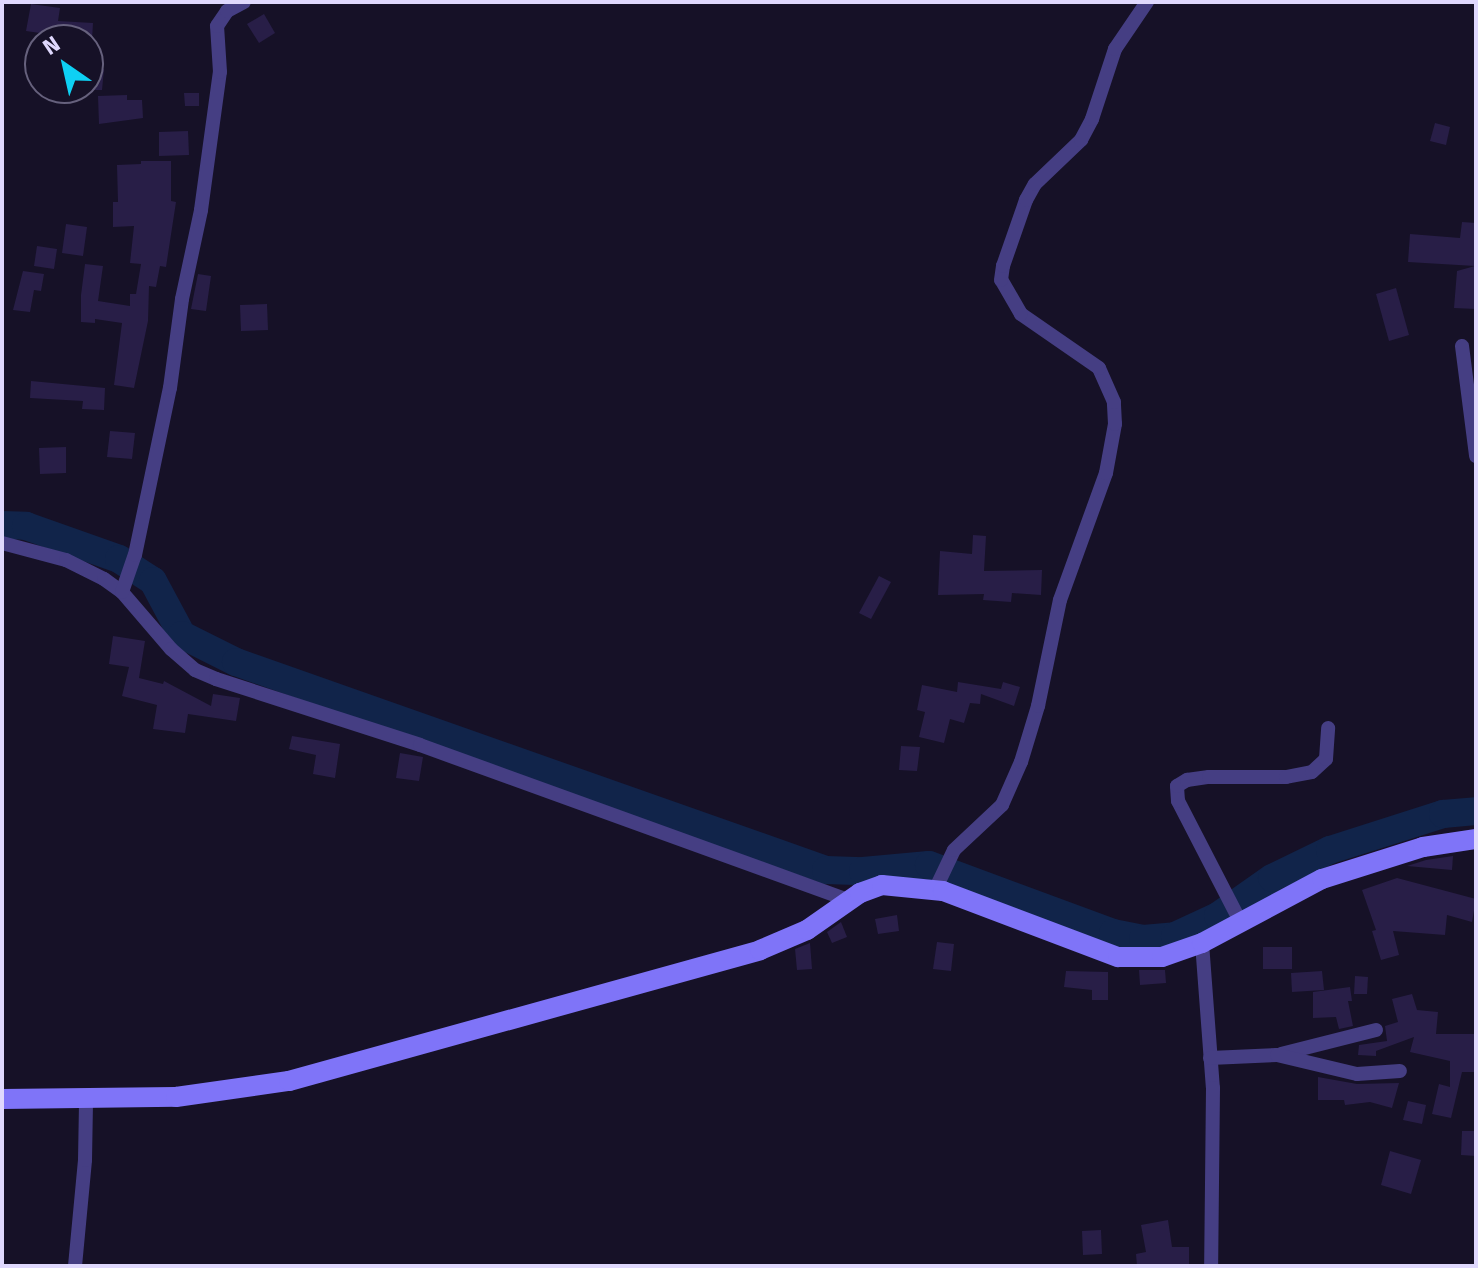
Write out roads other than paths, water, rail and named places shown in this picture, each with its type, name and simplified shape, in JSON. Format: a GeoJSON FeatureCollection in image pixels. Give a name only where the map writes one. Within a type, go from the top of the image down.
{"type":"FeatureCollection","features":[{"type":"Feature","properties":{"kind":"street"},"geometry":{"type":"LineString","coordinates":[[125,585],[135,555],[170,388],[182,299],[203,197],[220,72],[217,26],[227,11],[244,2]]}},
{"type":"Feature","properties":{"kind":"street"},"geometry":{"type":"LineString","coordinates":[[937,885],[954,850],[1002,805],[1021,762],[1038,706],[1060,600],[1106,473],[1115,424],[1114,402],[1099,368],[1021,314],[1001,280],[1003,266],[1026,200],[1035,184],[1081,140],[1092,119],[1115,49],[1147,2]]}},
{"type":"Feature","properties":{"kind":"street"},"geometry":{"type":"LineString","coordinates":[[1462,346],[1476,456]]}},
{"type":"Feature","properties":{"kind":"street"},"geometry":{"type":"LineString","coordinates":[[2,543],[66,560],[125,585],[171,649],[195,670],[216,679],[420,745],[849,900]]}},
{"type":"Feature","properties":{"kind":"street"},"geometry":{"type":"LineString","coordinates":[[1239,919],[1178,801],[1177,786],[1187,780],[1209,777],[1286,777],[1312,772],[1326,759],[1328,728]]}},
{"type":"Feature","properties":{"kind":"street"},"geometry":{"type":"LineString","coordinates":[[2,1099],[176,1097],[289,1081],[760,950],[807,930],[849,900],[882,885],[937,885],[1118,957],[1162,957],[1202,943],[1239,919],[1322,879],[1423,847],[1476,839]]}},
{"type":"Feature","properties":{"kind":"street"},"geometry":{"type":"LineString","coordinates":[[1202,943],[1210,1058],[1211,1266]]}},
{"type":"Feature","properties":{"kind":"street"},"geometry":{"type":"LineString","coordinates":[[1210,1058],[1277,1055],[1376,1030]]}},
{"type":"Feature","properties":{"kind":"street"},"geometry":{"type":"LineString","coordinates":[[1277,1055],[1357,1074],[1400,1071]]}},
{"type":"Feature","properties":{"kind":"street"},"geometry":{"type":"LineString","coordinates":[[75,1266],[85,1160],[77,1099]]}},
{"type":"Feature","properties":{"kind":"waterway"},"geometry":{"type":"LineString","coordinates":[[2,525],[26,526],[119,559],[153,581],[182,635],[236,662],[826,870],[863,871],[929,865],[1113,933],[1143,939],[1175,936],[1218,916],[1272,878],[1330,850],[1443,814],[1476,811]]}}]}
